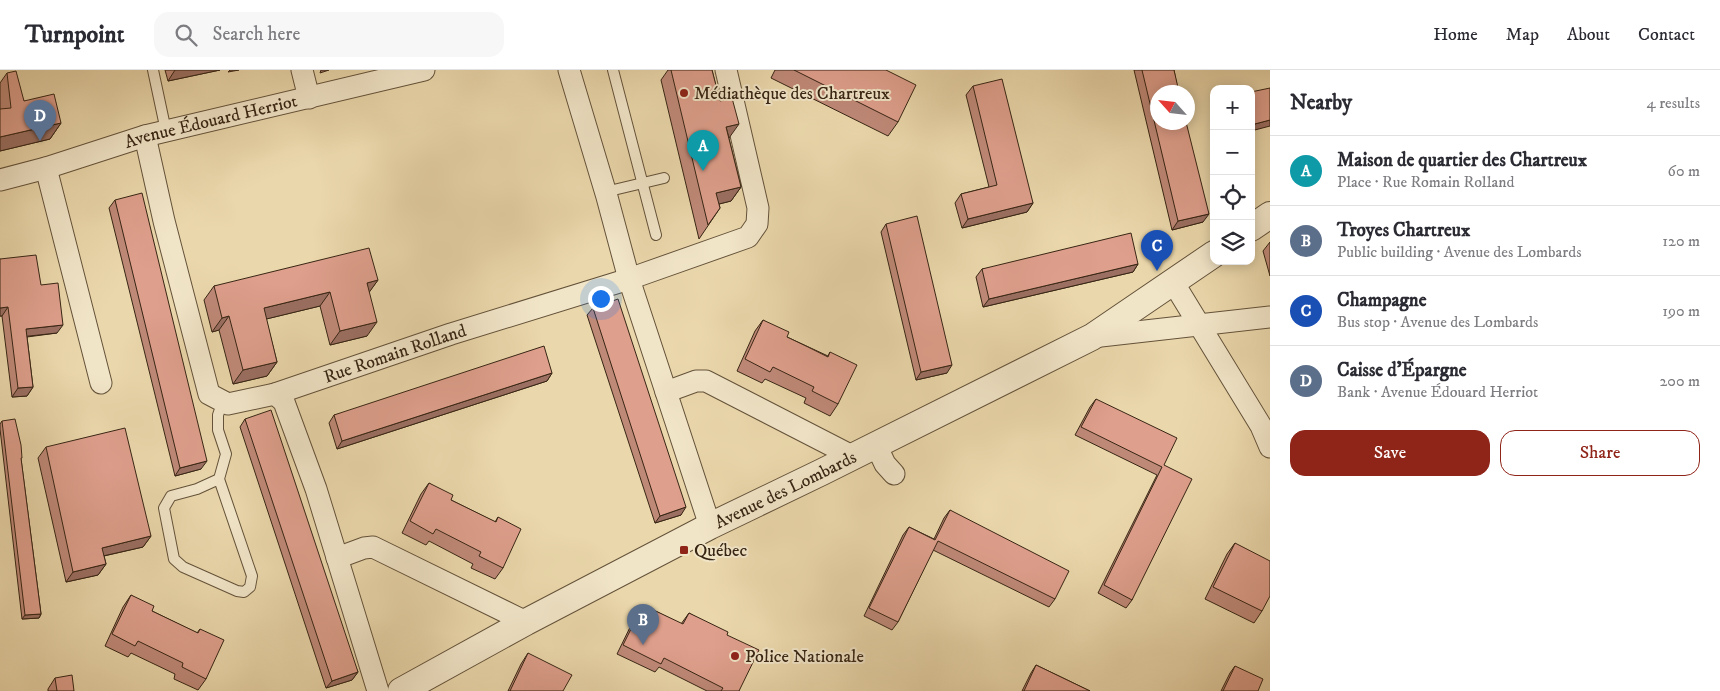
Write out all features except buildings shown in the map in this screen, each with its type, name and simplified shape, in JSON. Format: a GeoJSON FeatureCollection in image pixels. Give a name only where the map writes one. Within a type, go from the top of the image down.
{"type":"FeatureCollection","features":[{"type":"Feature","properties":{"kind":"street"},"geometry":{"type":"LineString","coordinates":[[302,70],[309,98]]}},
{"type":"Feature","properties":{"kind":"street","name":"Avenue Édouard Herriot"},"geometry":{"type":"LineString","coordinates":[[0,180],[46,168],[145,136],[424,70]]}},
{"type":"Feature","properties":{"kind":"street"},"geometry":{"type":"LineString","coordinates":[[569,70],[605,192],[628,279],[710,526]]}},
{"type":"Feature","properties":{"kind":"street","name":"Rue Romain Rolland"},"geometry":{"type":"LineString","coordinates":[[222,401],[228,404],[275,394],[451,334],[628,279],[748,237],[757,224],[758,208],[726,70]]}},
{"type":"Feature","properties":{"kind":"street"},"geometry":{"type":"LineString","coordinates":[[145,136],[164,221],[204,378],[210,394],[222,401]]}},
{"type":"Feature","properties":{"kind":"street"},"geometry":{"type":"LineString","coordinates":[[46,168],[101,383]]}},
{"type":"Feature","properties":{"kind":"street"},"geometry":{"type":"LineString","coordinates":[[1255,225],[1270,215]]}},
{"type":"Feature","properties":{"kind":"street","name":"Avenue des Lombards"},"geometry":{"type":"LineString","coordinates":[[401,691],[526,622],[710,526],[1092,337],[1210,257]]}},
{"type":"Feature","properties":{"kind":"street"},"geometry":{"type":"LineString","coordinates":[[1173,282],[1199,325],[1267,425],[1270,447]]}},
{"type":"Feature","properties":{"kind":"street","name":"Avenue des Lombards"},"geometry":{"type":"LineString","coordinates":[[1092,337],[1270,318]]}},
{"type":"Feature","properties":{"kind":"street"},"geometry":{"type":"LineString","coordinates":[[666,392],[696,381],[706,381],[852,456]]}},
{"type":"Feature","properties":{"kind":"street"},"geometry":{"type":"LineString","coordinates":[[275,394],[284,402],[316,490],[378,691]]}},
{"type":"Feature","properties":{"kind":"street"},"geometry":{"type":"LineString","coordinates":[[876,445],[885,464],[894,474]]}},
{"type":"Feature","properties":{"kind":"street"},"geometry":{"type":"LineString","coordinates":[[337,558],[364,548],[373,547],[526,622]]}},
{"type":"Feature","properties":{"kind":"lane"},"geometry":{"type":"LineString","coordinates":[[153,70],[166,131]]}},
{"type":"Feature","properties":{"kind":"lane"},"geometry":{"type":"LineString","coordinates":[[613,70],[656,235]]}},
{"type":"Feature","properties":{"kind":"lane"},"geometry":{"type":"LineString","coordinates":[[605,192],[664,178]]}},
{"type":"Feature","properties":{"kind":"lane"},"geometry":{"type":"LineString","coordinates":[[219,479],[197,489],[171,496],[164,508],[174,559],[184,567],[237,591],[244,592],[250,587],[252,576],[219,479],[226,454],[218,430],[218,415],[222,401]]}},
{"type":"Feature","properties":{"kind":"place","name":"Médiathèque des Chartreux"},"geometry":{"type":"Point","coordinates":[684,93]}},
{"type":"Feature","properties":{"kind":"place","name":"Caisse d'Épargne"},"geometry":{"type":"Point","coordinates":[40,141]}},
{"type":"Feature","properties":{"kind":"place","name":"Maison de quartier des Chartreux"},"geometry":{"type":"Point","coordinates":[703,171]}},
{"type":"Feature","properties":{"kind":"place","name":"Champagne"},"geometry":{"type":"Point","coordinates":[1157,271]}},
{"type":"Feature","properties":{"kind":"place","name":"Québec"},"geometry":{"type":"Point","coordinates":[684,550]}},
{"type":"Feature","properties":{"kind":"place","name":"Troyes Chartreux"},"geometry":{"type":"Point","coordinates":[643,645]}},
{"type":"Feature","properties":{"kind":"place","name":"Police Nationale"},"geometry":{"type":"Point","coordinates":[735,656]}}]}
